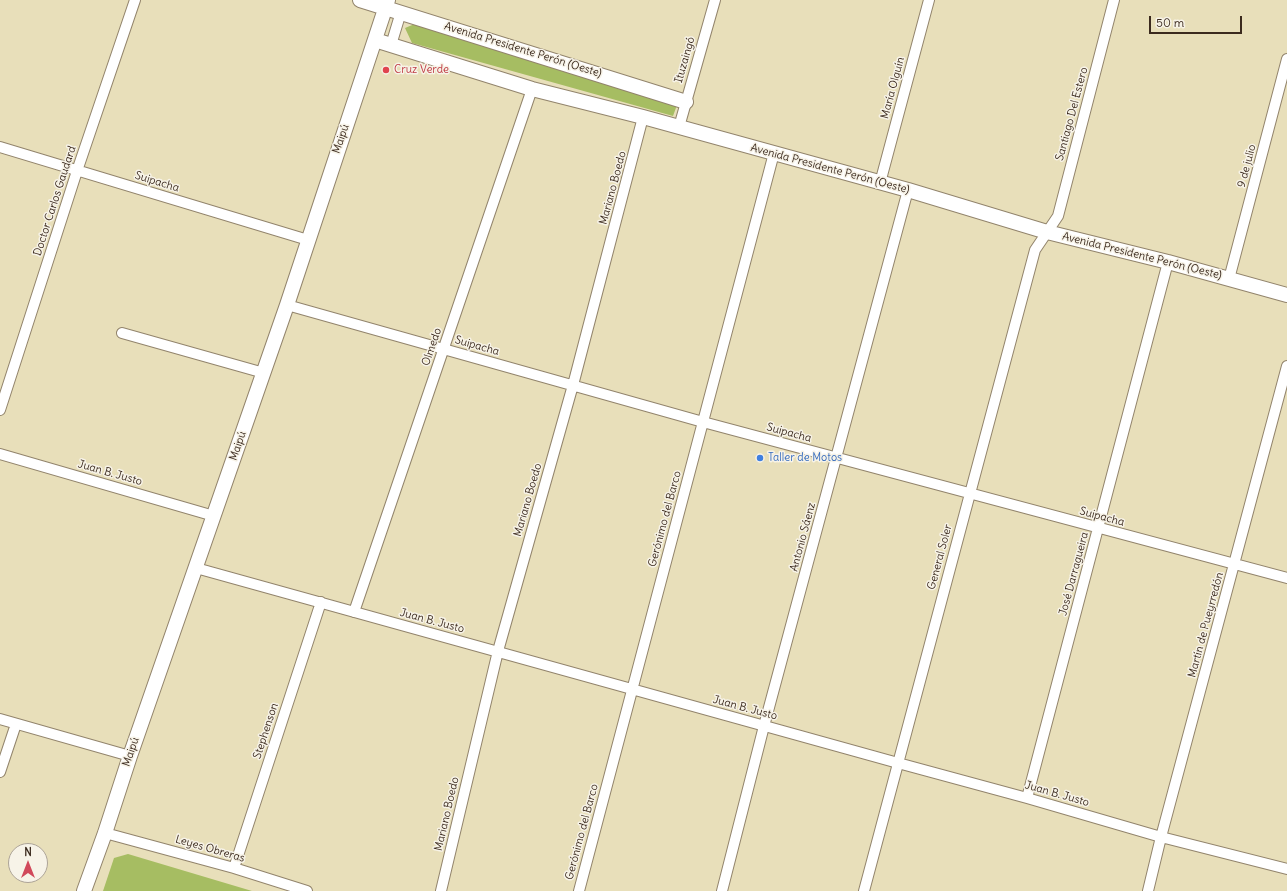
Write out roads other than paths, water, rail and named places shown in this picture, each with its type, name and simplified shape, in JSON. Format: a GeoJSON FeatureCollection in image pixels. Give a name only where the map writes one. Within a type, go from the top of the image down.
{"type":"FeatureCollection","features":[{"type":"Feature","properties":{"kind":"main road","name":"Avenida Presidente Perón (Oeste)"},"geometry":{"type":"LineString","coordinates":[[360,0],[386,4],[401,12],[686,102]]}},
{"type":"Feature","properties":{"kind":"main road","name":"Maipú"},"geometry":{"type":"LineString","coordinates":[[84,891],[264,373],[386,4]]}},
{"type":"Feature","properties":{"kind":"main road","name":"Avenida Presidente Perón (Oeste)"},"geometry":{"type":"LineString","coordinates":[[375,40],[532,88],[880,182],[1047,232],[1168,262],[1287,295]]}},
{"type":"Feature","properties":{"kind":"street","name":"Doctor Carlos Gaudard"},"geometry":{"type":"LineString","coordinates":[[0,410],[135,0]]}},
{"type":"Feature","properties":{"kind":"street","name":"Ituzaingó"},"geometry":{"type":"LineString","coordinates":[[679,127],[715,0]]}},
{"type":"Feature","properties":{"kind":"street","name":"María Olguín"},"geometry":{"type":"LineString","coordinates":[[880,182],[929,0]]}},
{"type":"Feature","properties":{"kind":"street","name":"Santiago Del Estero"},"geometry":{"type":"LineString","coordinates":[[1047,232],[1058,216],[1114,0]]}},
{"type":"Feature","properties":{"kind":"street"},"geometry":{"type":"LineString","coordinates":[[391,45],[401,12]]}},
{"type":"Feature","properties":{"kind":"street","name":"9 de julio"},"geometry":{"type":"LineString","coordinates":[[1229,279],[1287,59]]}},
{"type":"Feature","properties":{"kind":"street","name":"Olmedo"},"geometry":{"type":"LineString","coordinates":[[354,612],[532,88]]}},
{"type":"Feature","properties":{"kind":"street","name":"Mariano Boedo"},"geometry":{"type":"LineString","coordinates":[[441,891],[498,652],[573,385],[643,117]]}},
{"type":"Feature","properties":{"kind":"street","name":"Suipacha"},"geometry":{"type":"LineString","coordinates":[[0,147],[308,240]]}},
{"type":"Feature","properties":{"kind":"street","name":"Gerónimo del Barco"},"geometry":{"type":"LineString","coordinates":[[579,891],[774,153]]}},
{"type":"Feature","properties":{"kind":"street","name":"Antonio Sáenz"},"geometry":{"type":"LineString","coordinates":[[722,891],[764,726],[908,190]]}},
{"type":"Feature","properties":{"kind":"street","name":"General Soler"},"geometry":{"type":"LineString","coordinates":[[864,891],[1035,250],[1047,232]]}},
{"type":"Feature","properties":{"kind":"street","name":"José Darragueira"},"geometry":{"type":"LineString","coordinates":[[1027,798],[1168,262]]}},
{"type":"Feature","properties":{"kind":"street","name":"Suipacha"},"geometry":{"type":"LineString","coordinates":[[287,305],[703,422],[1287,578]]}},
{"type":"Feature","properties":{"kind":"street"},"geometry":{"type":"LineString","coordinates":[[122,333],[264,373]]}},
{"type":"Feature","properties":{"kind":"street","name":"Martín de Pueyrredón"},"geometry":{"type":"LineString","coordinates":[[1148,891],[1161,837],[1287,366]]}},
{"type":"Feature","properties":{"kind":"street","name":"Juan B. Justo"},"geometry":{"type":"LineString","coordinates":[[0,454],[214,516]]}},
{"type":"Feature","properties":{"kind":"street","name":"Juan B. Justo"},"geometry":{"type":"LineString","coordinates":[[196,568],[632,690],[1027,798],[1161,837],[1287,870]]}},
{"type":"Feature","properties":{"kind":"street","name":"Stephenson"},"geometry":{"type":"LineString","coordinates":[[234,868],[321,602]]}},
{"type":"Feature","properties":{"kind":"street"},"geometry":{"type":"LineString","coordinates":[[0,719],[130,756]]}},
{"type":"Feature","properties":{"kind":"street"},"geometry":{"type":"LineString","coordinates":[[0,772],[16,724]]}},
{"type":"Feature","properties":{"kind":"street","name":"Leyes Obreras"},"geometry":{"type":"LineString","coordinates":[[105,833],[234,868],[302,890]]}},
{"type":"Feature","properties":{"kind":"place","name":"Cruz Verde"},"geometry":{"type":"Point","coordinates":[386,70]}},
{"type":"Feature","properties":{"kind":"place","name":"Taller de Motos"},"geometry":{"type":"Point","coordinates":[760,458]}}]}
